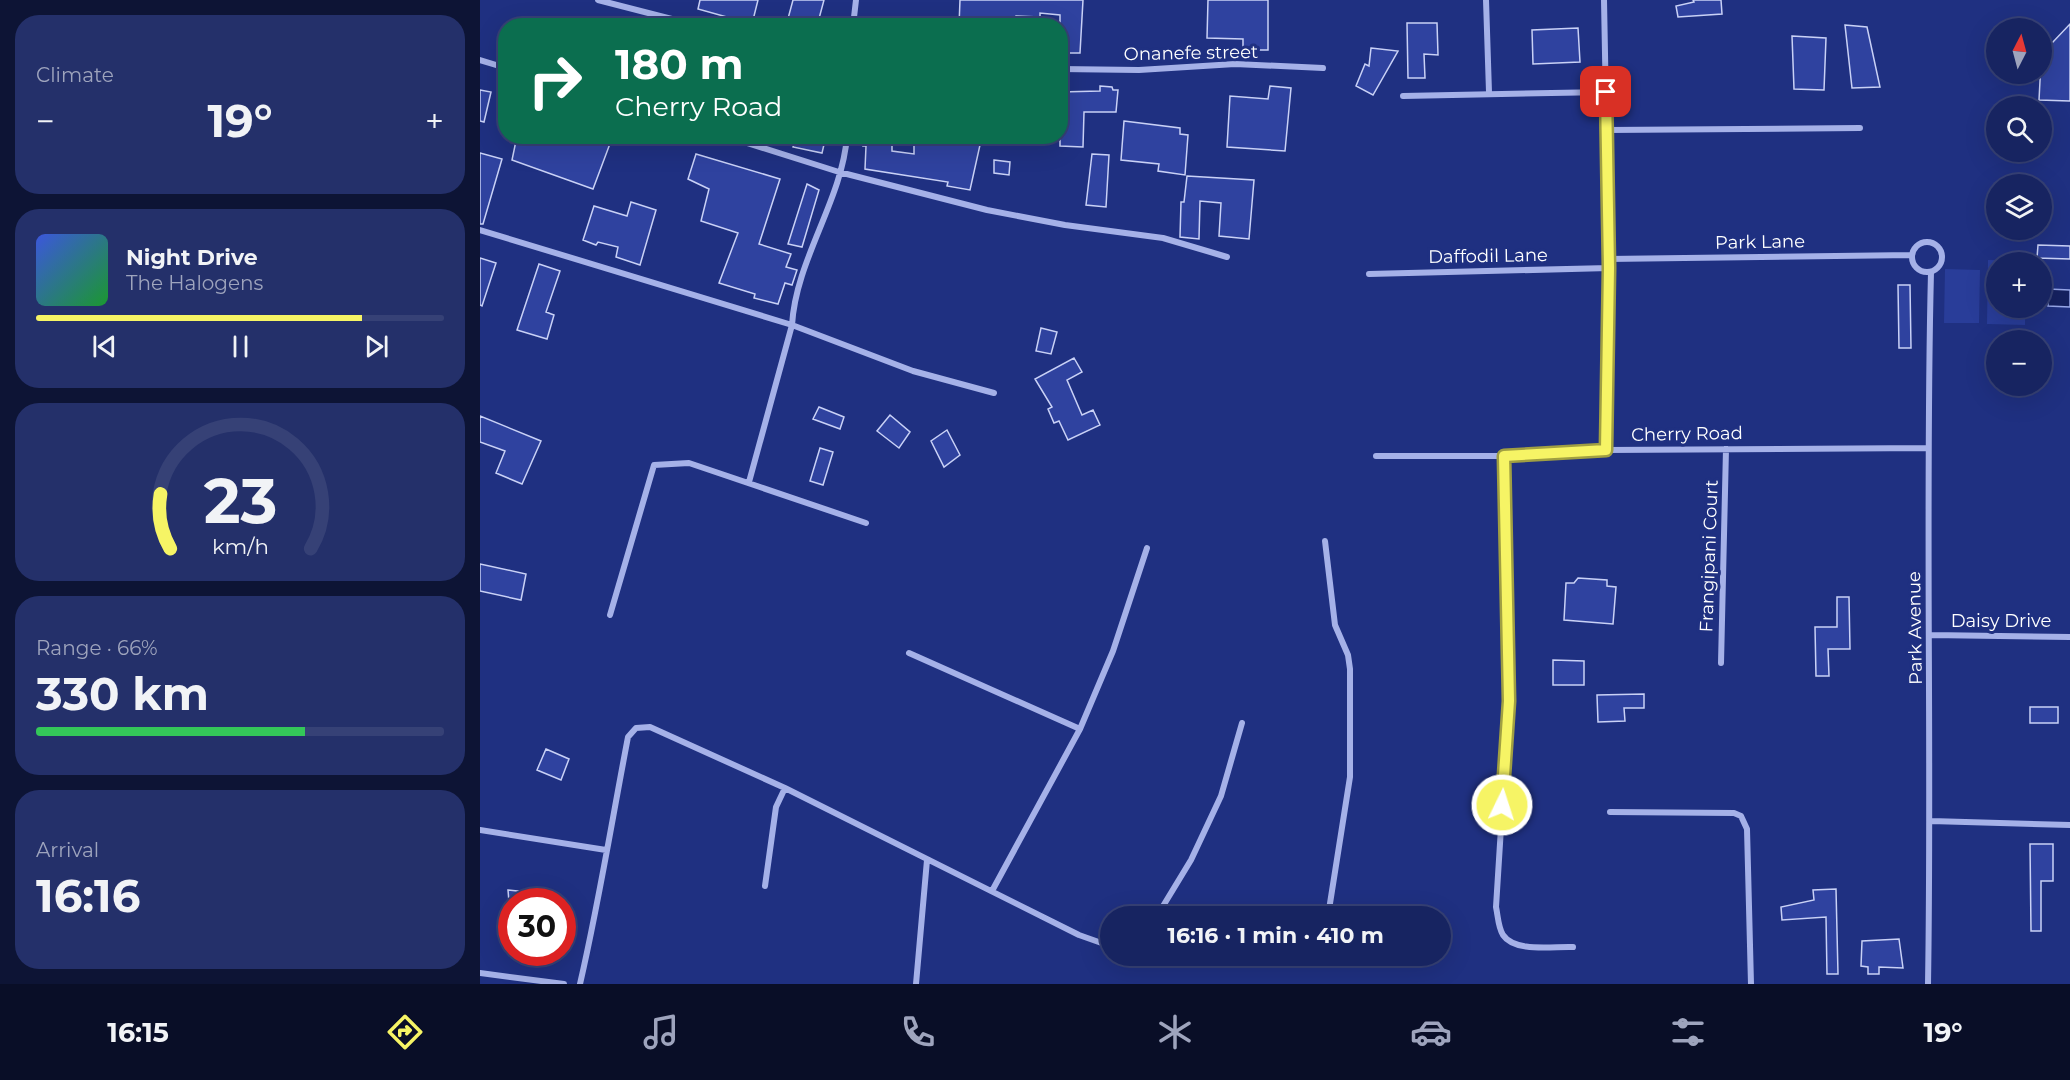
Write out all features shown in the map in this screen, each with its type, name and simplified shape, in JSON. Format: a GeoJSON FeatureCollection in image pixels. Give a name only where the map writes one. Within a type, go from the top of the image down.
{"type":"FeatureCollection","features":[{"type":"Feature","properties":{"kind":"street"},"geometry":{"type":"LineString","coordinates":[[598,0],[668,18]]}},
{"type":"Feature","properties":{"kind":"street"},"geometry":{"type":"LineString","coordinates":[[854,18],[856,0]]}},
{"type":"Feature","properties":{"kind":"street"},"geometry":{"type":"LineString","coordinates":[[1486,0],[1489,92]]}},
{"type":"Feature","properties":{"kind":"street"},"geometry":{"type":"LineString","coordinates":[[1604,0],[1609,268],[1606,450]]}},
{"type":"Feature","properties":{"kind":"street"},"geometry":{"type":"LineString","coordinates":[[480,60],[498,66]]}},
{"type":"Feature","properties":{"kind":"street","name":"Onanefe street"},"geometry":{"type":"LineString","coordinates":[[1068,69],[1139,70],[1235,64],[1323,68]]}},
{"type":"Feature","properties":{"kind":"street"},"geometry":{"type":"LineString","coordinates":[[1403,96],[1489,92],[1606,92]]}},
{"type":"Feature","properties":{"kind":"street"},"geometry":{"type":"LineString","coordinates":[[1607,130],[1860,128]]}},
{"type":"Feature","properties":{"kind":"street"},"geometry":{"type":"LineString","coordinates":[[750,144],[838,172],[987,210],[1065,225],[1163,238],[1227,257]]}},
{"type":"Feature","properties":{"kind":"street"},"geometry":{"type":"LineString","coordinates":[[749,482],[792,325],[796,291],[846,152],[846,144]]}},
{"type":"Feature","properties":{"kind":"street"},"geometry":{"type":"LineString","coordinates":[[480,230],[792,325],[913,371],[994,393]]}},
{"type":"Feature","properties":{"kind":"street"},"geometry":{"type":"LineString","coordinates":[[1920,244],[1934,244],[1939,249],[1941,262],[1931,272],[1921,271],[1914,265],[1912,255],[1920,244]]}},
{"type":"Feature","properties":{"kind":"street","name":"Park Lane"},"geometry":{"type":"LineString","coordinates":[[1608,259],[1912,255]]}},
{"type":"Feature","properties":{"kind":"street","name":"Daffodil Lane"},"geometry":{"type":"LineString","coordinates":[[1369,274],[1609,268]]}},
{"type":"Feature","properties":{"kind":"street","name":"Park Avenue"},"geometry":{"type":"LineString","coordinates":[[1928,984],[1931,635],[1927,448],[1931,272]]}},
{"type":"Feature","properties":{"kind":"street","name":"Cherry Road"},"geometry":{"type":"LineString","coordinates":[[1376,456],[1504,456],[1606,450],[1927,448]]}},
{"type":"Feature","properties":{"kind":"street","name":"Frangipani Court"},"geometry":{"type":"LineString","coordinates":[[1721,663],[1726,449]]}},
{"type":"Feature","properties":{"kind":"street"},"geometry":{"type":"LineString","coordinates":[[1504,456],[1509,701],[1496,907],[1504,936],[1512,942],[1528,946],[1573,947]]}},
{"type":"Feature","properties":{"kind":"street"},"geometry":{"type":"LineString","coordinates":[[610,615],[654,465],[689,463],[866,523]]}},
{"type":"Feature","properties":{"kind":"street"},"geometry":{"type":"LineString","coordinates":[[1325,541],[1335,625],[1348,655],[1350,681],[1350,777],[1330,906]]}},
{"type":"Feature","properties":{"kind":"street"},"geometry":{"type":"LineString","coordinates":[[992,891],[1080,729],[1113,651],[1147,548]]}},
{"type":"Feature","properties":{"kind":"street","name":"Daisy Drive"},"geometry":{"type":"LineString","coordinates":[[1931,635],[2070,637]]}},
{"type":"Feature","properties":{"kind":"street"},"geometry":{"type":"LineString","coordinates":[[909,653],[1080,729]]}},
{"type":"Feature","properties":{"kind":"street"},"geometry":{"type":"LineString","coordinates":[[1163,906],[1191,860],[1221,796],[1242,723]]}},
{"type":"Feature","properties":{"kind":"street"},"geometry":{"type":"LineString","coordinates":[[580,984],[597,914],[606,850],[628,737],[636,728],[650,727],[662,730],[785,788],[1079,935],[1100,942]]}},
{"type":"Feature","properties":{"kind":"street"},"geometry":{"type":"LineString","coordinates":[[765,886],[776,807],[785,788]]}},
{"type":"Feature","properties":{"kind":"street"},"geometry":{"type":"LineString","coordinates":[[1610,812],[1734,813],[1741,816],[1747,828],[1751,984]]}},
{"type":"Feature","properties":{"kind":"street"},"geometry":{"type":"LineString","coordinates":[[1931,821],[2070,825]]}},
{"type":"Feature","properties":{"kind":"street"},"geometry":{"type":"LineString","coordinates":[[480,830],[606,850]]}},
{"type":"Feature","properties":{"kind":"street"},"geometry":{"type":"LineString","coordinates":[[915,984],[927,860]]}},
{"type":"Feature","properties":{"kind":"street"},"geometry":{"type":"LineString","coordinates":[[480,973],[564,984]]}},
{"type":"Feature","properties":{"kind":"shaded area"},"geometry":{"type":"Polygon","coordinates":[[[1945,269],[1980,270],[1979,323],[1944,323],[1945,269]]]}},
{"type":"Feature","properties":{"kind":"shaded area"},"geometry":{"type":"Polygon","coordinates":[[[2052,289],[2070,290],[2070,307],[2052,306],[2052,289]]]}},
{"type":"Feature","properties":{"kind":"shaded area"},"geometry":{"type":"Polygon","coordinates":[[[1987,318],[2025,318],[2025,325],[1987,324],[1987,318]]]}},
{"type":"Feature","properties":{"kind":"building"},"geometry":{"type":"Polygon","coordinates":[[[700,0],[758,0],[754,18],[730,18],[698,9],[700,0]]]}},
{"type":"Feature","properties":{"kind":"building"},"geometry":{"type":"Polygon","coordinates":[[[793,0],[824,0],[819,18],[788,18],[793,0]]]}},
{"type":"Feature","properties":{"kind":"building"},"geometry":{"type":"Polygon","coordinates":[[[960,0],[1083,0],[1080,53],[1068,53],[1068,18],[1060,18],[1060,15],[1040,13],[1040,17],[959,18],[960,0]]]}},
{"type":"Feature","properties":{"kind":"building"},"geometry":{"type":"Polygon","coordinates":[[[1208,0],[1268,0],[1268,50],[1243,50],[1243,39],[1207,38],[1208,0]]]}},
{"type":"Feature","properties":{"kind":"building"},"geometry":{"type":"Polygon","coordinates":[[[1693,0],[1721,0],[1722,14],[1678,17],[1676,6],[1694,2],[1693,0]]]}},
{"type":"Feature","properties":{"kind":"building"},"geometry":{"type":"Polygon","coordinates":[[[1407,23],[1437,23],[1438,55],[1424,54],[1425,78],[1408,78],[1407,23]]]}},
{"type":"Feature","properties":{"kind":"building"},"geometry":{"type":"Polygon","coordinates":[[[2070,24],[2070,101],[2052,100],[2052,96],[2039,96],[2040,84],[2052,84],[2052,43],[2070,24]]]}},
{"type":"Feature","properties":{"kind":"building"},"geometry":{"type":"Polygon","coordinates":[[[1845,25],[1867,27],[1880,87],[1852,88],[1845,25]]]}},
{"type":"Feature","properties":{"kind":"building"},"geometry":{"type":"Polygon","coordinates":[[[1578,28],[1580,62],[1533,64],[1532,30],[1578,28]]]}},
{"type":"Feature","properties":{"kind":"building"},"geometry":{"type":"Polygon","coordinates":[[[1792,36],[1826,38],[1824,90],[1794,89],[1792,36]]]}},
{"type":"Feature","properties":{"kind":"building"},"geometry":{"type":"Polygon","coordinates":[[[1371,48],[1398,51],[1373,95],[1356,86],[1365,64],[1369,66],[1371,48]]]}},
{"type":"Feature","properties":{"kind":"building"},"geometry":{"type":"Polygon","coordinates":[[[1100,86],[1118,90],[1116,112],[1084,112],[1083,147],[1060,146],[1060,144],[1068,144],[1068,92],[1100,91],[1100,86]]]}},
{"type":"Feature","properties":{"kind":"building"},"geometry":{"type":"Polygon","coordinates":[[[1270,86],[1291,88],[1285,151],[1227,147],[1230,96],[1268,99],[1270,86]]]}},
{"type":"Feature","properties":{"kind":"building"},"geometry":{"type":"Polygon","coordinates":[[[480,90],[491,92],[484,122],[480,121],[480,90]]]}},
{"type":"Feature","properties":{"kind":"building"},"geometry":{"type":"Polygon","coordinates":[[[1124,121],[1180,128],[1180,134],[1188,135],[1185,175],[1158,171],[1159,164],[1121,160],[1124,121]]]}},
{"type":"Feature","properties":{"kind":"building"},"geometry":{"type":"Polygon","coordinates":[[[515,144],[610,144],[593,189],[512,160],[515,144]]]}},
{"type":"Feature","properties":{"kind":"building"},"geometry":{"type":"Polygon","coordinates":[[[794,144],[824,144],[822,153],[793,147],[794,144]]]}},
{"type":"Feature","properties":{"kind":"building"},"geometry":{"type":"Polygon","coordinates":[[[863,144],[892,144],[892,151],[914,154],[914,144],[980,144],[970,190],[947,186],[948,182],[865,169],[866,146],[863,144]]]}},
{"type":"Feature","properties":{"kind":"building"},"geometry":{"type":"Polygon","coordinates":[[[480,153],[502,159],[483,224],[480,224],[480,153]]]}},
{"type":"Feature","properties":{"kind":"building"},"geometry":{"type":"Polygon","coordinates":[[[696,154],[780,179],[759,244],[791,254],[786,267],[797,270],[792,285],[785,283],[778,304],[754,298],[755,294],[719,283],[738,233],[701,221],[709,189],[688,179],[696,154]]]}},
{"type":"Feature","properties":{"kind":"building"},"geometry":{"type":"Polygon","coordinates":[[[1092,154],[1109,155],[1106,207],[1086,205],[1092,154]]]}},
{"type":"Feature","properties":{"kind":"building"},"geometry":{"type":"Polygon","coordinates":[[[994,160],[1010,162],[1009,175],[994,173],[994,160]]]}},
{"type":"Feature","properties":{"kind":"building"},"geometry":{"type":"Polygon","coordinates":[[[1187,176],[1254,180],[1249,239],[1219,236],[1221,203],[1200,201],[1199,239],[1180,237],[1181,202],[1184,202],[1187,176]]]}},
{"type":"Feature","properties":{"kind":"building"},"geometry":{"type":"Polygon","coordinates":[[[807,184],[819,190],[802,247],[788,244],[807,184]]]}},
{"type":"Feature","properties":{"kind":"building"},"geometry":{"type":"Polygon","coordinates":[[[631,202],[656,210],[640,265],[616,257],[618,247],[598,242],[596,245],[583,240],[594,206],[627,216],[631,202]]]}},
{"type":"Feature","properties":{"kind":"building"},"geometry":{"type":"Polygon","coordinates":[[[2038,245],[2070,246],[2070,259],[2052,258],[2052,252],[2037,252],[2038,245]]]}},
{"type":"Feature","properties":{"kind":"building"},"geometry":{"type":"Polygon","coordinates":[[[480,258],[496,263],[482,306],[480,305],[480,258]]]}},
{"type":"Feature","properties":{"kind":"building"},"geometry":{"type":"Polygon","coordinates":[[[539,264],[560,271],[546,312],[554,315],[547,339],[517,330],[539,264]]]}},
{"type":"Feature","properties":{"kind":"building"},"geometry":{"type":"Polygon","coordinates":[[[1898,285],[1910,285],[1911,348],[1899,348],[1898,285]]]}},
{"type":"Feature","properties":{"kind":"building"},"geometry":{"type":"Polygon","coordinates":[[[1041,328],[1057,332],[1051,354],[1036,351],[1041,328]]]}},
{"type":"Feature","properties":{"kind":"building"},"geometry":{"type":"Polygon","coordinates":[[[1074,358],[1082,372],[1067,380],[1082,415],[1093,410],[1100,425],[1068,440],[1059,421],[1054,423],[1048,409],[1052,407],[1035,379],[1074,358]]]}},
{"type":"Feature","properties":{"kind":"building"},"geometry":{"type":"Polygon","coordinates":[[[819,407],[844,417],[840,429],[813,419],[819,407]]]}},
{"type":"Feature","properties":{"kind":"building"},"geometry":{"type":"Polygon","coordinates":[[[890,415],[910,432],[899,448],[877,431],[890,415]]]}},
{"type":"Feature","properties":{"kind":"building"},"geometry":{"type":"Polygon","coordinates":[[[480,416],[541,441],[522,484],[496,473],[505,451],[480,442],[480,416]]]}},
{"type":"Feature","properties":{"kind":"building"},"geometry":{"type":"Polygon","coordinates":[[[947,430],[960,455],[944,467],[931,441],[947,430]]]}},
{"type":"Feature","properties":{"kind":"building"},"geometry":{"type":"Polygon","coordinates":[[[820,448],[833,452],[823,485],[810,481],[820,448]]]}},
{"type":"Feature","properties":{"kind":"building"},"geometry":{"type":"Polygon","coordinates":[[[480,564],[526,574],[521,600],[480,591],[480,564]]]}},
{"type":"Feature","properties":{"kind":"building"},"geometry":{"type":"Polygon","coordinates":[[[1578,578],[1607,580],[1607,586],[1616,587],[1613,624],[1564,620],[1566,583],[1574,583],[1578,578]]]}},
{"type":"Feature","properties":{"kind":"building"},"geometry":{"type":"Polygon","coordinates":[[[1837,597],[1849,597],[1850,649],[1828,649],[1829,676],[1816,676],[1815,627],[1837,627],[1837,597]]]}},
{"type":"Feature","properties":{"kind":"building"},"geometry":{"type":"Polygon","coordinates":[[[1553,660],[1584,661],[1584,685],[1553,685],[1553,660]]]}},
{"type":"Feature","properties":{"kind":"building"},"geometry":{"type":"Polygon","coordinates":[[[1644,694],[1644,708],[1624,708],[1625,721],[1598,722],[1597,695],[1644,694]]]}},
{"type":"Feature","properties":{"kind":"building"},"geometry":{"type":"Polygon","coordinates":[[[2030,707],[2058,707],[2058,723],[2030,723],[2030,707]]]}},
{"type":"Feature","properties":{"kind":"building"},"geometry":{"type":"Polygon","coordinates":[[[546,749],[569,759],[561,780],[537,770],[546,749]]]}},
{"type":"Feature","properties":{"kind":"building"},"geometry":{"type":"Polygon","coordinates":[[[2030,844],[2053,844],[2053,881],[2041,881],[2041,931],[2031,931],[2030,844]]]}},
{"type":"Feature","properties":{"kind":"building"},"geometry":{"type":"Polygon","coordinates":[[[1836,889],[1838,974],[1827,974],[1826,917],[1782,920],[1781,907],[1814,900],[1813,890],[1836,889]]]}},
{"type":"Feature","properties":{"kind":"building"},"geometry":{"type":"Polygon","coordinates":[[[1899,939],[1903,968],[1879,967],[1879,974],[1868,974],[1868,967],[1861,966],[1862,941],[1899,939]]]}},
{"type":"Feature","properties":{"kind":"route"},"geometry":{"type":"LineString","coordinates":[[1502,805],[1509,701],[1504,456],[1606,450],[1609,268],[1606,92]]}}]}
